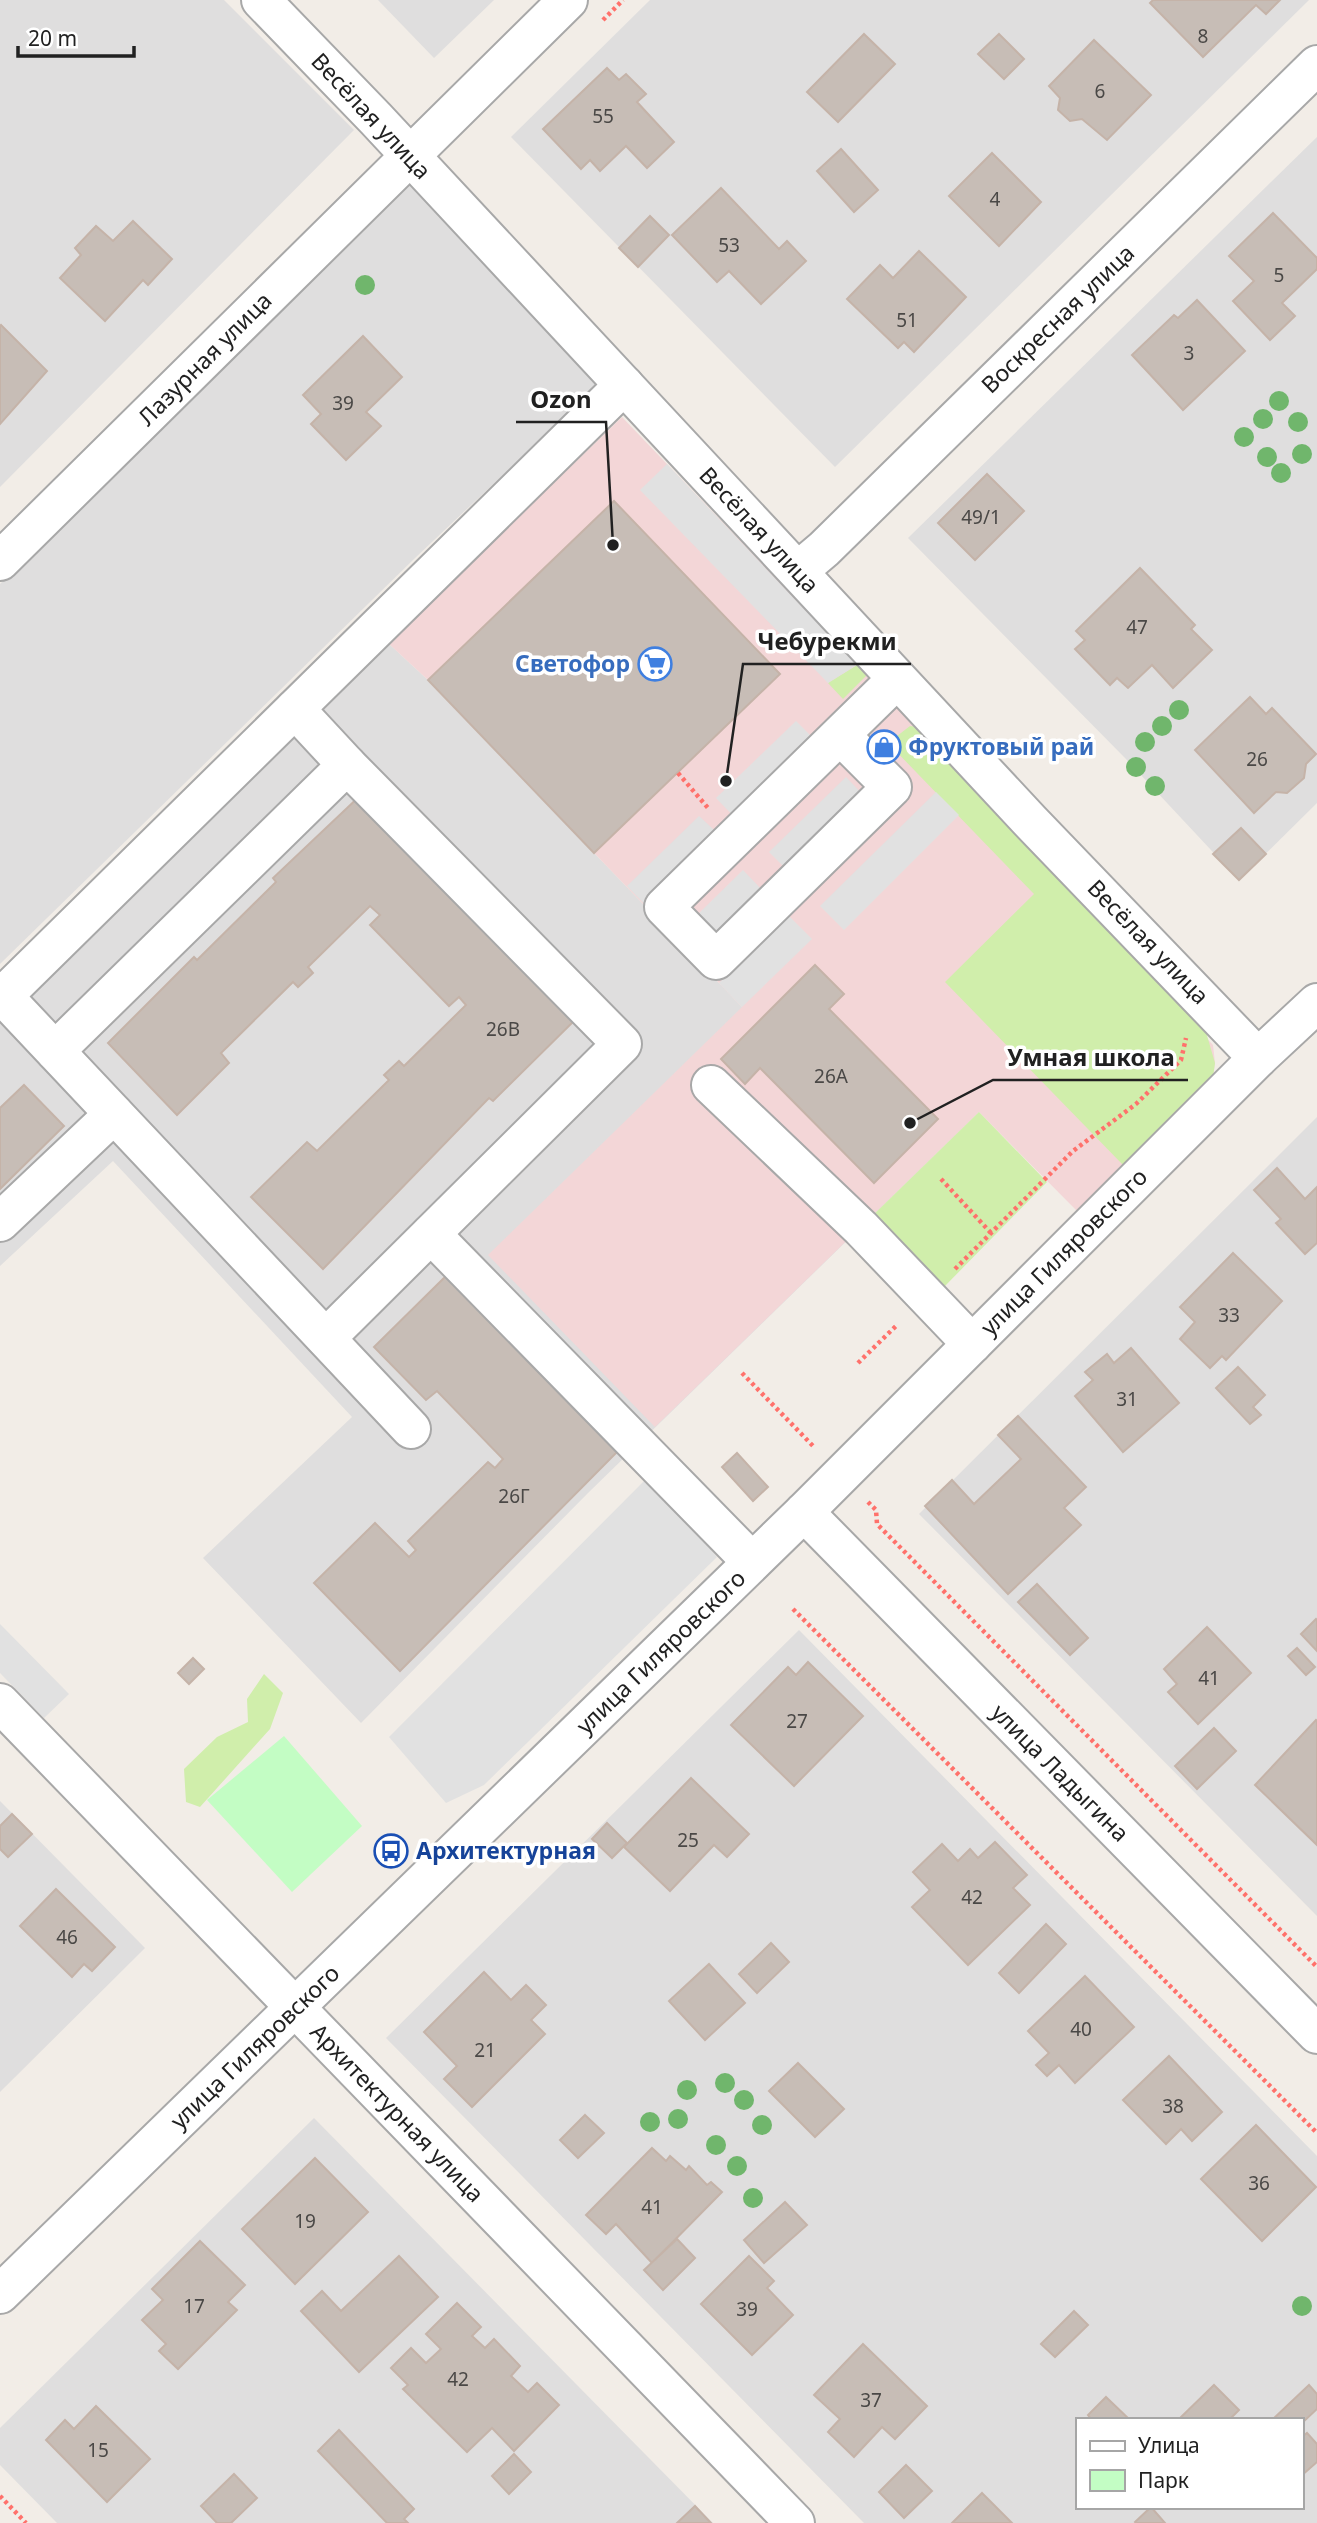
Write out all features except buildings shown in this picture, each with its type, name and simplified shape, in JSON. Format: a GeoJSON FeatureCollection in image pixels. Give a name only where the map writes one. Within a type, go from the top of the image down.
{"type":"FeatureCollection","features":[{"type":"Feature","properties":{"kind":"street","name":"Весёлая улица"},"geometry":{"type":"LineString","coordinates":[[261,0],[897,678],[1258,1058]]}},
{"type":"Feature","properties":{"kind":"street","name":"Лазурная улица"},"geometry":{"type":"LineString","coordinates":[[0,561],[568,0]]}},
{"type":"Feature","properties":{"kind":"street","name":"Воскресная улица"},"geometry":{"type":"LineString","coordinates":[[798,571],[1317,65]]}},
{"type":"Feature","properties":{"kind":"street"},"geometry":{"type":"LineString","coordinates":[[411,1429],[2,998],[624,386]]}},
{"type":"Feature","properties":{"kind":"street"},"geometry":{"type":"LineString","coordinates":[[840,734],[892,787],[716,960],[664,907],[840,734],[897,678]]}},
{"type":"Feature","properties":{"kind":"street"},"geometry":{"type":"LineString","coordinates":[[295,709],[622,1044],[326,1338]]}},
{"type":"Feature","properties":{"kind":"street"},"geometry":{"type":"LineString","coordinates":[[55,1051],[347,765]]}},
{"type":"Feature","properties":{"kind":"street","name":"улица Гиляровского"},"geometry":{"type":"LineString","coordinates":[[0,2294],[804,1512],[1258,1058],[1316,1007]]}},
{"type":"Feature","properties":{"kind":"street"},"geometry":{"type":"LineString","coordinates":[[711,1085],[861,1228],[972,1344]]}},
{"type":"Feature","properties":{"kind":"street"},"geometry":{"type":"LineString","coordinates":[[0,1222],[114,1114]]}},
{"type":"Feature","properties":{"kind":"street"},"geometry":{"type":"LineString","coordinates":[[431,1234],[752,1562]]}},
{"type":"Feature","properties":{"kind":"street","name":"улица Ладыгина"},"geometry":{"type":"LineString","coordinates":[[804,1512],[1317,2034]]}},
{"type":"Feature","properties":{"kind":"street","name":"Архитектурная улица"},"geometry":{"type":"LineString","coordinates":[[0,1703],[296,2007],[335,2052],[794,2523]]}},
{"type":"Feature","properties":{"kind":"path"},"geometry":{"type":"LineString","coordinates":[[678,773],[711,811]]}},
{"type":"Feature","properties":{"kind":"path"},"geometry":{"type":"LineString","coordinates":[[947,1278],[1073,1151],[1136,1104],[1181,1060],[1198,993]]}},
{"type":"Feature","properties":{"kind":"path"},"geometry":{"type":"LineString","coordinates":[[941,1179],[991,1233]]}},
{"type":"Feature","properties":{"kind":"path"},"geometry":{"type":"LineString","coordinates":[[858,1363],[900,1322]]}},
{"type":"Feature","properties":{"kind":"path"},"geometry":{"type":"LineString","coordinates":[[742,1373],[821,1454]]}},
{"type":"Feature","properties":{"kind":"path"},"geometry":{"type":"LineString","coordinates":[[876,1510],[877,1524],[1317,1967]]}},
{"type":"Feature","properties":{"kind":"path"},"geometry":{"type":"LineString","coordinates":[[793,1609],[1317,2133]]}},
{"type":"Feature","properties":{"kind":"path"},"geometry":{"type":"LineString","coordinates":[[0,2496],[26,2523]]}},
{"type":"Feature","properties":{"kind":"shaded area"},"geometry":{"type":"Polygon","coordinates":[[[0,0],[224,0],[354,130],[0,487],[0,0]]]}},
{"type":"Feature","properties":{"kind":"shaded area"},"geometry":{"type":"Polygon","coordinates":[[[378,0],[494,0],[434,58],[378,0]]]}},
{"type":"Feature","properties":{"kind":"shaded area"},"geometry":{"type":"Polygon","coordinates":[[[650,0],[1309,0],[835,467],[511,137],[650,0]]]}},
{"type":"Feature","properties":{"kind":"shaded area"},"geometry":{"type":"Polygon","coordinates":[[[1317,137],[1317,803],[1239,880],[1125,758],[908,538],[1317,137]]]}},
{"type":"Feature","properties":{"kind":"shaded area"},"geometry":{"type":"Polygon","coordinates":[[[411,183],[598,385],[414,559],[0,964],[0,584],[411,183]]]}},
{"type":"Feature","properties":{"kind":"shaded area"},"geometry":{"type":"Polygon","coordinates":[[[622,417],[918,727],[1213,1045],[1215,1063],[1213,1077],[1077,1211],[979,1112],[655,1427],[488,1255],[742,1007],[428,680],[388,643],[622,417]]]}},
{"type":"Feature","properties":{"kind":"shaded area"},"geometry":{"type":"Polygon","coordinates":[[[667,464],[857,665],[828,683],[640,490],[667,464]]]}},
{"type":"Feature","properties":{"kind":"shaded area"},"geometry":{"type":"Polygon","coordinates":[[[388,643],[428,680],[742,1007],[979,1112],[588,1493],[361,1723],[203,1558],[352,1417],[113,1161],[0,1266],[0,1021],[388,643]]]}},
{"type":"Feature","properties":{"kind":"shaded area"},"geometry":{"type":"Polygon","coordinates":[[[796,721],[819,744],[739,822],[716,798],[796,721]]]}},
{"type":"Feature","properties":{"kind":"shaded area"},"geometry":{"type":"Polygon","coordinates":[[[846,777],[869,801],[793,876],[769,852],[846,777]]]}},
{"type":"Feature","properties":{"kind":"shaded area"},"geometry":{"type":"Polygon","coordinates":[[[936,792],[959,815],[844,930],[820,906],[936,792]]]}},
{"type":"Feature","properties":{"kind":"shaded area"},"geometry":{"type":"Polygon","coordinates":[[[699,816],[724,839],[651,911],[627,886],[699,816]]]}},
{"type":"Feature","properties":{"kind":"shaded area"},"geometry":{"type":"Polygon","coordinates":[[[743,870],[767,895],[716,945],[692,920],[743,870]]]}},
{"type":"Feature","properties":{"kind":"shaded area"},"geometry":{"type":"Polygon","coordinates":[[[788,915],[812,939],[742,1007],[719,983],[788,915]]]}},
{"type":"Feature","properties":{"kind":"shaded area"},"geometry":{"type":"Polygon","coordinates":[[[1317,1117],[1317,1916],[919,1514],[1317,1117]]]}},
{"type":"Feature","properties":{"kind":"shaded area"},"geometry":{"type":"Polygon","coordinates":[[[648,1477],[717,1557],[484,1785],[446,1803],[389,1737],[648,1477]]]}},
{"type":"Feature","properties":{"kind":"shaded area"},"geometry":{"type":"Polygon","coordinates":[[[0,1624],[69,1694],[44,1718],[0,1673],[0,1624]]]}},
{"type":"Feature","properties":{"kind":"shaded area"},"geometry":{"type":"Polygon","coordinates":[[[799,1630],[1317,2156],[1317,2523],[864,2523],[386,2038],[799,1630]]]}},
{"type":"Feature","properties":{"kind":"shaded area"},"geometry":{"type":"Polygon","coordinates":[[[0,1801],[145,1948],[0,2092],[0,1801]]]}},
{"type":"Feature","properties":{"kind":"shaded area"},"geometry":{"type":"Polygon","coordinates":[[[314,2118],[713,2523],[57,2523],[0,2465],[0,2428],[314,2118]]]}},
{"type":"Feature","properties":{"kind":"green space"},"geometry":{"type":"Polygon","coordinates":[[[857,665],[867,675],[843,699],[828,683],[857,665]]]}},
{"type":"Feature","properties":{"kind":"green space"},"geometry":{"type":"Polygon","coordinates":[[[910,726],[918,727],[1206,1032],[1215,1063],[1213,1077],[1123,1165],[945,982],[1034,894],[888,743],[910,726]]]}},
{"type":"Feature","properties":{"kind":"green space"},"geometry":{"type":"Polygon","coordinates":[[[979,1112],[1047,1182],[945,1286],[933,1287],[867,1221],[979,1112]]]}},
{"type":"Feature","properties":{"kind":"green space"},"geometry":{"type":"Polygon","coordinates":[[[264,1674],[283,1693],[270,1729],[200,1807],[186,1802],[184,1769],[217,1737],[248,1722],[247,1699],[264,1674]]]}},
{"type":"Feature","properties":{"kind":"green space"},"geometry":{"type":"Polygon","coordinates":[[[284,1736],[362,1826],[292,1892],[207,1800],[284,1736]]]}},
{"type":"Feature","properties":{"kind":"place","name":"Ozon"},"geometry":{"type":"Point","coordinates":[613,545]}},
{"type":"Feature","properties":{"kind":"place","name":"Светофор"},"geometry":{"type":"Point","coordinates":[655,664]}},
{"type":"Feature","properties":{"kind":"place","name":"Фруктовый рай"},"geometry":{"type":"Point","coordinates":[884,747]}},
{"type":"Feature","properties":{"kind":"place","name":"Чебурекми"},"geometry":{"type":"Point","coordinates":[726,781]}},
{"type":"Feature","properties":{"kind":"place","name":"Умная школа"},"geometry":{"type":"Point","coordinates":[910,1123]}},
{"type":"Feature","properties":{"kind":"place","name":"Архитектурная"},"geometry":{"type":"Point","coordinates":[391,1851]}}]}
